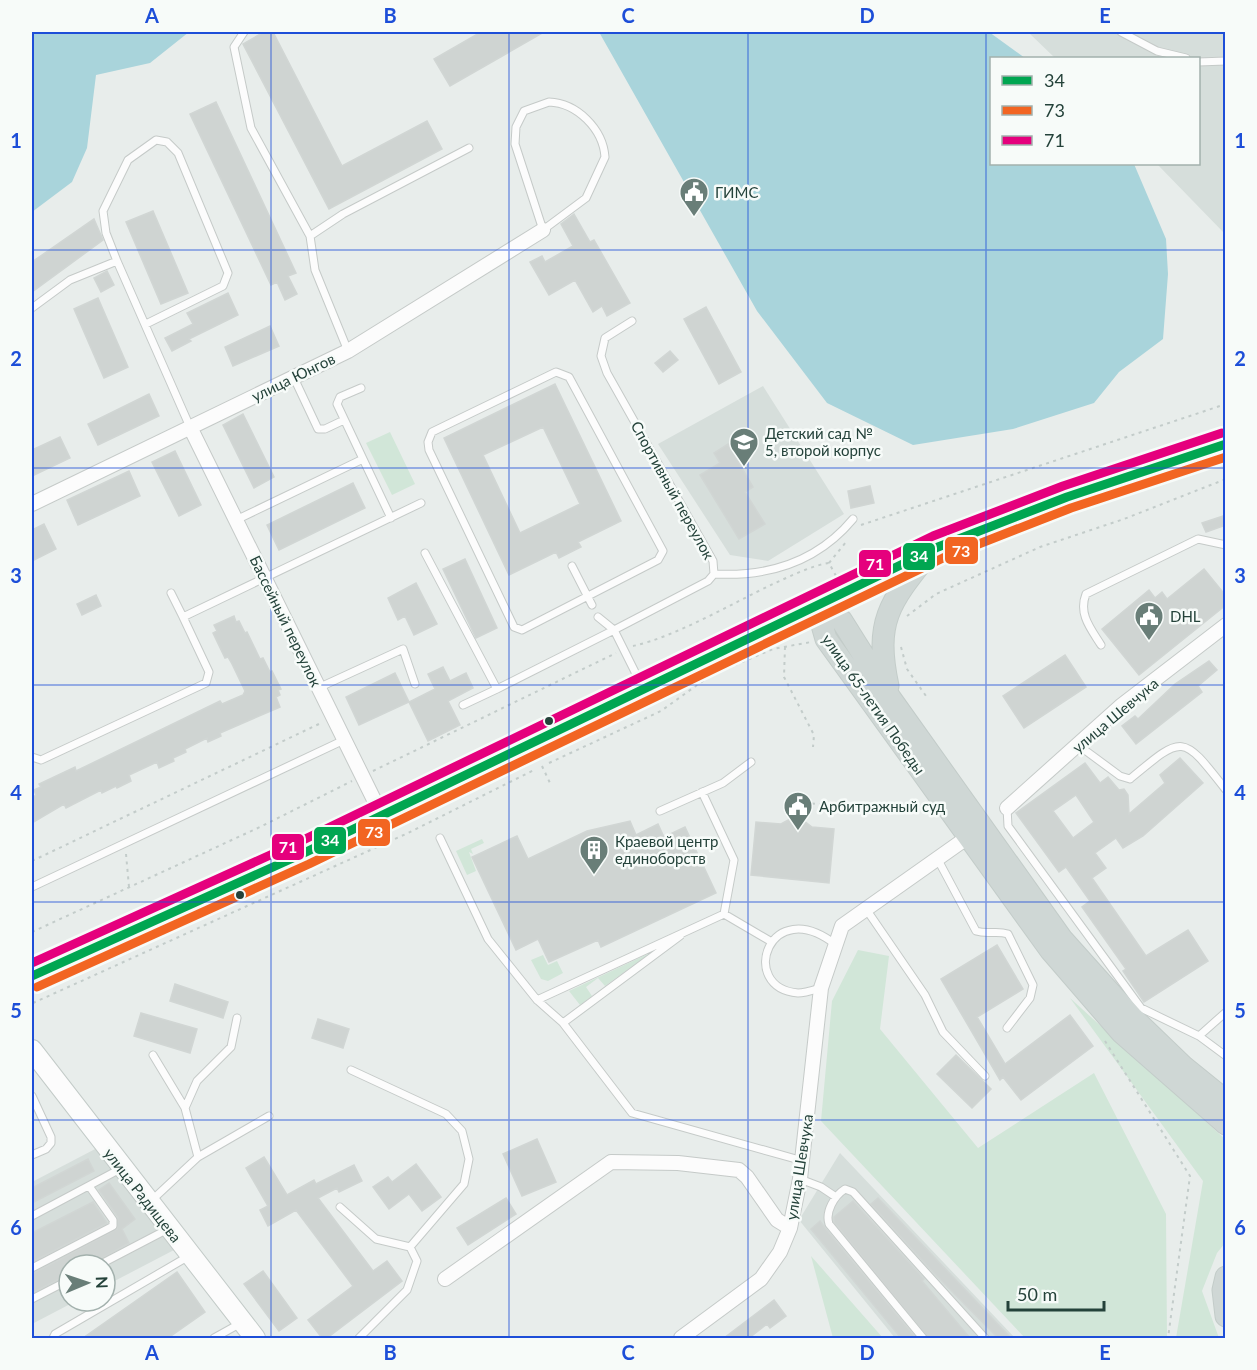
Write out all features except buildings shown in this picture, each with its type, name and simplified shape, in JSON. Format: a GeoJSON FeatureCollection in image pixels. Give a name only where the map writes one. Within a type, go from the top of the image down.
{"type":"FeatureCollection","features":[{"type":"Feature","properties":{"kind":"main road"},"geometry":{"type":"LineString","coordinates":[[32,976],[381,816],[816,604],[932,550],[1067,497],[1226,444]]}},
{"type":"Feature","properties":{"kind":"main road"},"geometry":{"type":"LineString","coordinates":[[891,699],[883,653],[886,616],[898,592],[932,550]]}},
{"type":"Feature","properties":{"kind":"main road","name":"улица 65-летия Победы"},"geometry":{"type":"LineString","coordinates":[[816,604],[826,639],[1051,951],[1121,1032],[1226,1124]]}},
{"type":"Feature","properties":{"kind":"main road","name":"улица 65-летия Победы"},"geometry":{"type":"LineString","coordinates":[[816,604],[842,621],[891,699],[1062,939],[1132,1017],[1184,1067],[1226,1101]]}},
{"type":"Feature","properties":{"kind":"main road"},"geometry":{"type":"LineString","coordinates":[[1226,1277],[1222,1290],[1226,1316]]}},
{"type":"Feature","properties":{"kind":"street","name":"улица Юнгов"},"geometry":{"type":"LineString","coordinates":[[32,504],[348,351],[543,230]]}},
{"type":"Feature","properties":{"kind":"street","name":"Бассейный переулок"},"geometry":{"type":"LineString","coordinates":[[190,427],[381,816]]}},
{"type":"Feature","properties":{"kind":"street","name":"улица Шевчука"},"geometry":{"type":"LineString","coordinates":[[1007,807],[1122,705],[1226,625]]}},
{"type":"Feature","properties":{"kind":"street","name":"улица Шевчука"},"geometry":{"type":"LineString","coordinates":[[445,1279],[611,1162],[678,1164],[739,1170],[747,1177],[777,1220],[790,1228],[803,1161],[821,988],[842,926],[968,837]]}},
{"type":"Feature","properties":{"kind":"street","name":"улица Радищева"},"geometry":{"type":"LineString","coordinates":[[34,1059],[255,1338]]}},
{"type":"Feature","properties":{"kind":"street"},"geometry":{"type":"LineString","coordinates":[[681,1338],[761,1279],[780,1252],[790,1228]]}},
{"type":"Feature","properties":{"kind":"lane"},"geometry":{"type":"LineString","coordinates":[[243,32],[234,47],[251,128],[310,236],[315,270],[348,351]]}},
{"type":"Feature","properties":{"kind":"lane"},"geometry":{"type":"LineString","coordinates":[[1121,32],[1157,51],[1182,57]]}},
{"type":"Feature","properties":{"kind":"lane"},"geometry":{"type":"LineString","coordinates":[[1200,62],[1226,62]]}},
{"type":"Feature","properties":{"kind":"lane"},"geometry":{"type":"LineString","coordinates":[[549,102],[560,102],[570,106],[594,127],[605,157],[586,198],[543,230],[514,136],[519,119],[527,109],[549,102]]}},
{"type":"Feature","properties":{"kind":"lane"},"geometry":{"type":"LineString","coordinates":[[146,324],[223,286],[228,273],[178,153],[167,142],[156,140],[128,160],[103,211],[106,233],[117,261],[190,427]]}},
{"type":"Feature","properties":{"kind":"lane"},"geometry":{"type":"LineString","coordinates":[[310,236],[343,214],[469,148]]}},
{"type":"Feature","properties":{"kind":"lane"},"geometry":{"type":"LineString","coordinates":[[32,308],[70,280],[117,261]]}},
{"type":"Feature","properties":{"kind":"lane","name":"Спортивный переулок"},"geometry":{"type":"LineString","coordinates":[[463,705],[615,630],[708,581],[714,574],[713,561],[607,373],[601,356],[605,338],[632,321]]}},
{"type":"Feature","properties":{"kind":"lane"},"geometry":{"type":"LineString","coordinates":[[556,372],[569,377],[663,551],[658,560],[587,596],[525,629],[514,627],[429,450],[428,442],[432,432],[556,372]]}},
{"type":"Feature","properties":{"kind":"lane"},"geometry":{"type":"LineString","coordinates":[[294,378],[318,429],[325,429],[344,420]]}},
{"type":"Feature","properties":{"kind":"lane"},"geometry":{"type":"LineString","coordinates":[[361,388],[337,400],[336,404],[391,518]]}},
{"type":"Feature","properties":{"kind":"lane"},"geometry":{"type":"LineString","coordinates":[[236,520],[363,459]]}},
{"type":"Feature","properties":{"kind":"lane"},"geometry":{"type":"LineString","coordinates":[[183,617],[421,503]]}},
{"type":"Feature","properties":{"kind":"lane"},"geometry":{"type":"LineString","coordinates":[[714,574],[734,574],[786,567],[822,549],[840,535],[853,519]]}},
{"type":"Feature","properties":{"kind":"lane"},"geometry":{"type":"LineString","coordinates":[[1101,645],[1085,620],[1083,601],[1086,594],[1198,539],[1226,545]]}},
{"type":"Feature","properties":{"kind":"lane"},"geometry":{"type":"LineString","coordinates":[[426,553],[497,689]]}},
{"type":"Feature","properties":{"kind":"lane"},"geometry":{"type":"LineString","coordinates":[[572,566],[592,605]]}},
{"type":"Feature","properties":{"kind":"lane"},"geometry":{"type":"LineString","coordinates":[[32,757],[41,760],[206,683],[209,672],[171,593]]}},
{"type":"Feature","properties":{"kind":"lane"},"geometry":{"type":"LineString","coordinates":[[598,616],[615,630],[643,689]]}},
{"type":"Feature","properties":{"kind":"lane"},"geometry":{"type":"LineString","coordinates":[[318,688],[403,649],[415,684]]}},
{"type":"Feature","properties":{"kind":"lane"},"geometry":{"type":"LineString","coordinates":[[32,887],[344,740]]}},
{"type":"Feature","properties":{"kind":"lane"},"geometry":{"type":"LineString","coordinates":[[1078,746],[1119,776],[1130,779],[1168,747],[1180,746],[1196,752],[1226,790]]}},
{"type":"Feature","properties":{"kind":"lane"},"geometry":{"type":"LineString","coordinates":[[660,811],[723,783],[751,762]]}},
{"type":"Feature","properties":{"kind":"lane"},"geometry":{"type":"LineString","coordinates":[[702,792],[734,860],[724,914]]}},
{"type":"Feature","properties":{"kind":"lane"},"geometry":{"type":"LineString","coordinates":[[1007,807],[1008,826],[1141,1008],[1199,1036],[1226,1056]]}},
{"type":"Feature","properties":{"kind":"lane"},"geometry":{"type":"LineString","coordinates":[[440,838],[488,939],[537,1000],[563,1023],[632,1113],[803,1161]]}},
{"type":"Feature","properties":{"kind":"lane"},"geometry":{"type":"LineString","coordinates":[[937,858],[976,931],[984,934],[999,930],[1008,934],[1034,985],[1030,998],[1007,1029]]}},
{"type":"Feature","properties":{"kind":"lane"},"geometry":{"type":"LineString","coordinates":[[866,909],[925,995],[943,1032],[985,1076]]}},
{"type":"Feature","properties":{"kind":"lane"},"geometry":{"type":"LineString","coordinates":[[537,1000],[724,914]]}},
{"type":"Feature","properties":{"kind":"lane"},"geometry":{"type":"LineString","coordinates":[[724,914],[770,941]]}},
{"type":"Feature","properties":{"kind":"lane"},"geometry":{"type":"LineString","coordinates":[[821,988],[799,993],[778,987],[766,972],[765,960],[770,941],[783,931],[811,929],[836,945]]}},
{"type":"Feature","properties":{"kind":"lane"},"geometry":{"type":"LineString","coordinates":[[563,1023],[687,931]]}},
{"type":"Feature","properties":{"kind":"lane"},"geometry":{"type":"LineString","coordinates":[[1199,1036],[1226,1012]]}},
{"type":"Feature","properties":{"kind":"lane"},"geometry":{"type":"LineString","coordinates":[[185,1108],[197,1081],[231,1047],[237,1018]]}},
{"type":"Feature","properties":{"kind":"lane"},"geometry":{"type":"LineString","coordinates":[[153,1055],[185,1108],[198,1157]]}},
{"type":"Feature","properties":{"kind":"lane"},"geometry":{"type":"LineString","coordinates":[[351,1070],[446,1114],[462,1131],[469,1159],[464,1184],[410,1247]]}},
{"type":"Feature","properties":{"kind":"lane"},"geometry":{"type":"LineString","coordinates":[[32,1096],[51,1137],[51,1143],[46,1149],[32,1155]]}},
{"type":"Feature","properties":{"kind":"lane"},"geometry":{"type":"LineString","coordinates":[[149,1203],[198,1157],[269,1116]]}},
{"type":"Feature","properties":{"kind":"lane"},"geometry":{"type":"LineString","coordinates":[[32,1216],[122,1168]]}},
{"type":"Feature","properties":{"kind":"lane"},"geometry":{"type":"LineString","coordinates":[[800,1179],[821,1187],[836,1197]]}},
{"type":"Feature","properties":{"kind":"lane"},"geometry":{"type":"LineString","coordinates":[[32,1268],[113,1226],[113,1220],[89,1186]]}},
{"type":"Feature","properties":{"kind":"lane"},"geometry":{"type":"LineString","coordinates":[[923,1338],[829,1224],[828,1212],[836,1197],[845,1189],[853,1192],[985,1338]]}},
{"type":"Feature","properties":{"kind":"lane"},"geometry":{"type":"LineString","coordinates":[[340,1207],[376,1239],[410,1247]]}},
{"type":"Feature","properties":{"kind":"lane"},"geometry":{"type":"LineString","coordinates":[[117,1256],[169,1229]]}},
{"type":"Feature","properties":{"kind":"lane"},"geometry":{"type":"LineString","coordinates":[[359,1338],[407,1290],[417,1262],[410,1247]]}},
{"type":"Feature","properties":{"kind":"lane"},"geometry":{"type":"LineString","coordinates":[[53,1338],[55,1334],[190,1255]]}},
{"type":"Feature","properties":{"kind":"lane"},"geometry":{"type":"LineString","coordinates":[[32,1299],[57,1286]]}},
{"type":"Feature","properties":{"kind":"lane"},"geometry":{"type":"LineString","coordinates":[[214,1338],[242,1322]]}},
{"type":"Feature","properties":{"kind":"path"},"geometry":{"type":"LineString","coordinates":[[858,526],[1226,404]]}},
{"type":"Feature","properties":{"kind":"path"},"geometry":{"type":"LineString","coordinates":[[886,616],[904,620],[911,611],[936,594],[1005,562],[1226,479]]}},
{"type":"Feature","properties":{"kind":"path"},"geometry":{"type":"LineString","coordinates":[[830,563],[851,536]]}},
{"type":"Feature","properties":{"kind":"path"},"geometry":{"type":"LineString","coordinates":[[901,637],[907,669],[926,696]]}},
{"type":"Feature","properties":{"kind":"path"},"geometry":{"type":"LineString","coordinates":[[722,670],[772,649],[826,639]]}},
{"type":"Feature","properties":{"kind":"path"},"geometry":{"type":"LineString","coordinates":[[785,647],[784,676],[814,735],[813,747]]}},
{"type":"Feature","properties":{"kind":"path"},"geometry":{"type":"LineString","coordinates":[[549,763],[661,711],[714,674]]}},
{"type":"Feature","properties":{"kind":"path"},"geometry":{"type":"LineString","coordinates":[[32,861],[333,717]]}},
{"type":"Feature","properties":{"kind":"path"},"geometry":{"type":"LineString","coordinates":[[542,766],[550,783]]}},
{"type":"Feature","properties":{"kind":"path"},"geometry":{"type":"LineString","coordinates":[[33,1003],[408,832],[536,769]]}},
{"type":"Feature","properties":{"kind":"path"},"geometry":{"type":"LineString","coordinates":[[32,932],[362,776]]}},
{"type":"Feature","properties":{"kind":"path"},"geometry":{"type":"LineString","coordinates":[[792,814],[794,802],[842,806],[846,812]]}},
{"type":"Feature","properties":{"kind":"path"},"geometry":{"type":"LineString","coordinates":[[125,843],[129,886]]}},
{"type":"Feature","properties":{"kind":"path"},"geometry":{"type":"LineString","coordinates":[[1103,1037],[1190,1176],[1168,1338]]}},
{"type":"Feature","properties":{"kind":"shaded area"},"geometry":{"type":"Polygon","coordinates":[[[1028,32],[1225,32],[1225,234],[1158,165],[1200,165],[1200,57],[1054,57],[1028,32]]]}},
{"type":"Feature","properties":{"kind":"shaded area","name":"Детский сад № 5, второй корпус"},"geometry":{"type":"Polygon","coordinates":[[[763,386],[844,514],[768,561],[730,555],[658,444],[763,386]]]}},
{"type":"Feature","properties":{"kind":"shaded area"},"geometry":{"type":"Polygon","coordinates":[[[99,1147],[174,1250],[117,1280],[117,1253],[57,1253],[57,1311],[32,1324],[32,1182],[99,1147]]]}},
{"type":"Feature","properties":{"kind":"shaded area"},"geometry":{"type":"Polygon","coordinates":[[[840,1153],[1015,1338],[895,1338],[799,1220],[840,1153]]]}},
{"type":"Feature","properties":{"kind":"green space"},"geometry":{"type":"Polygon","coordinates":[[[390,432],[415,484],[392,495],[366,443],[390,432]]]}},
{"type":"Feature","properties":{"kind":"green space"},"geometry":{"type":"Polygon","coordinates":[[[482,839],[484,843],[471,849],[473,854],[469,852],[476,871],[467,875],[456,851],[482,839]]]}},
{"type":"Feature","properties":{"kind":"green space"},"geometry":{"type":"Polygon","coordinates":[[[858,950],[889,956],[880,1029],[978,1148],[1094,1073],[1166,1214],[1167,1338],[1025,1338],[821,1121],[832,1001],[858,950]]]}},
{"type":"Feature","properties":{"kind":"green space"},"geometry":{"type":"Polygon","coordinates":[[[652,952],[605,986],[598,978],[586,987],[592,996],[580,1005],[569,991],[652,952]]]}},
{"type":"Feature","properties":{"kind":"green space"},"geometry":{"type":"Polygon","coordinates":[[[543,955],[548,965],[557,961],[563,973],[548,981],[541,979],[531,960],[543,955]]]}},
{"type":"Feature","properties":{"kind":"green space"},"geometry":{"type":"Polygon","coordinates":[[[1070,998],[1225,1139],[1225,1243],[1217,1253],[1202,1291],[1219,1338],[1176,1338],[1203,1181],[1070,998]]]}},
{"type":"Feature","properties":{"kind":"green space"},"geometry":{"type":"Polygon","coordinates":[[[811,1256],[883,1338],[833,1338],[811,1256]]]}},
{"type":"Feature","properties":{"kind":"water"},"geometry":{"type":"Polygon","coordinates":[[[32,32],[189,32],[150,63],[96,75],[87,148],[72,182],[32,212],[32,32]]]}},
{"type":"Feature","properties":{"kind":"water"},"geometry":{"type":"Polygon","coordinates":[[[599,32],[989,32],[1024,57],[990,57],[990,165],[1134,165],[1166,239],[1168,274],[1163,339],[1119,372],[1094,403],[1013,429],[913,445],[827,403],[757,311],[599,32]]]}},
{"type":"Feature","properties":{"kind":"transit line","name":"71"},"geometry":{"type":"LineString","coordinates":[[32,963],[299,842],[933,536],[1063,486],[1222,433]]}},
{"type":"Feature","properties":{"kind":"transit line","name":"34"},"geometry":{"type":"LineString","coordinates":[[32,976],[304,853],[938,547],[1067,497],[1226,444]]}},
{"type":"Feature","properties":{"kind":"transit line","name":"73"},"geometry":{"type":"LineString","coordinates":[[37,987],[309,864],[943,558],[1071,508],[1226,457]]}},
{"type":"Feature","properties":{"kind":"place","name":"ГИМС"},"geometry":{"type":"Point","coordinates":[694,218]}},
{"type":"Feature","properties":{"kind":"place","name":"Детский сад № 5, второй корпус"},"geometry":{"type":"Point","coordinates":[744,468]}},
{"type":"Feature","properties":{"kind":"place","name":"DHL"},"geometry":{"type":"Point","coordinates":[1149,642]}},
{"type":"Feature","properties":{"kind":"place","name":"Арбитражный суд"},"geometry":{"type":"Point","coordinates":[798,832]}},
{"type":"Feature","properties":{"kind":"place","name":"Краевой центр единоборств"},"geometry":{"type":"Point","coordinates":[594,876]}}]}
